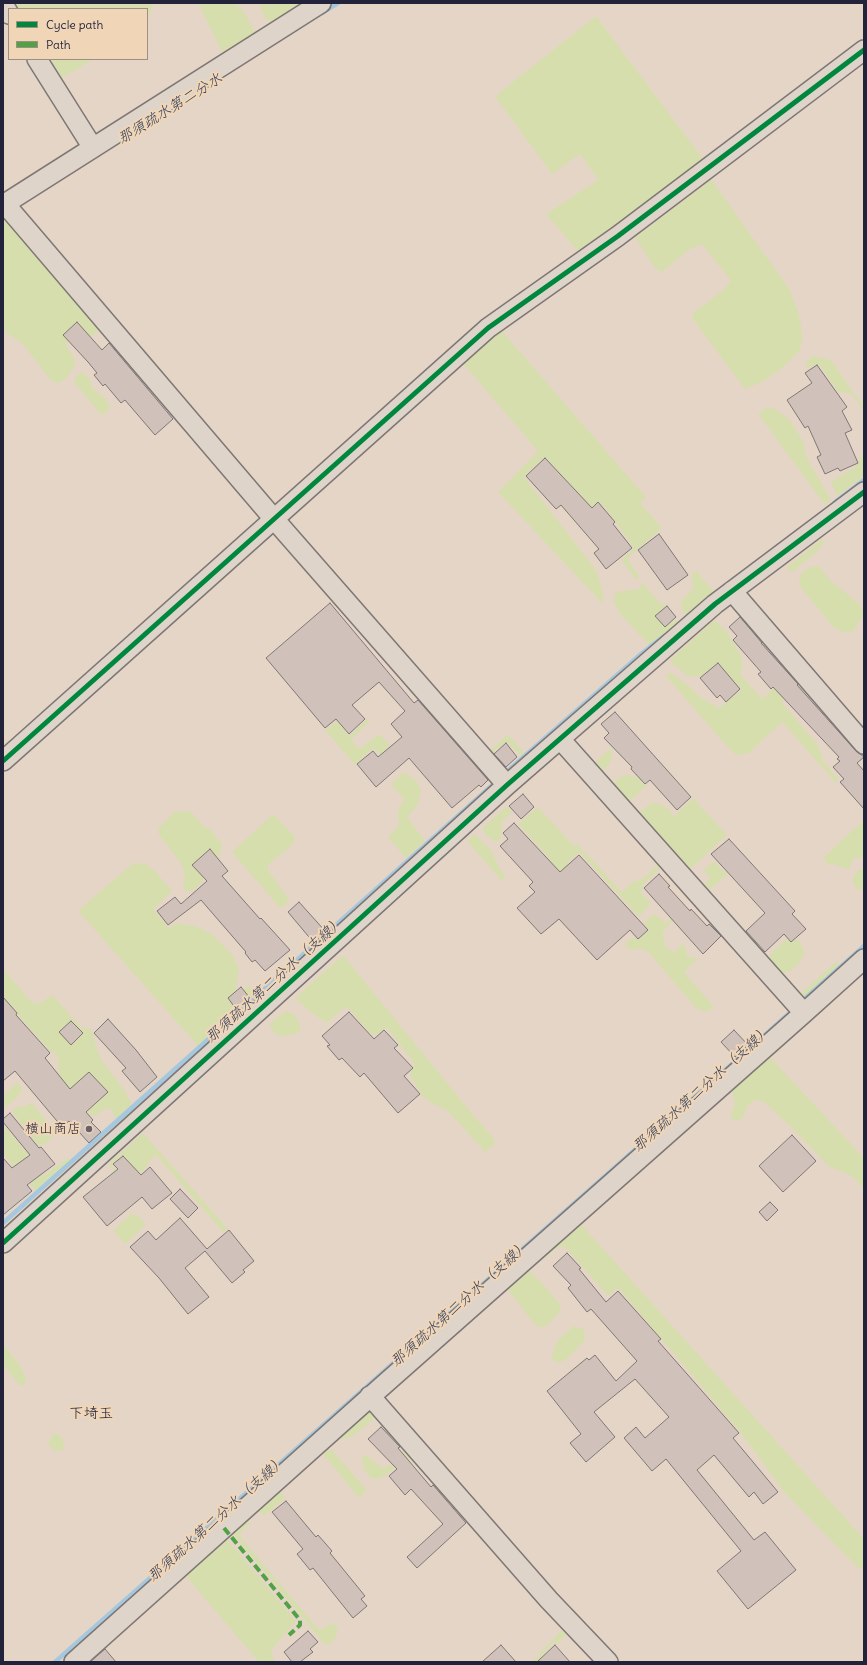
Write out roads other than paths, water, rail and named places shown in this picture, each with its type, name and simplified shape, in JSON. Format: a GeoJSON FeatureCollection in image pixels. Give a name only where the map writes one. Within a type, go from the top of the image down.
{"type":"FeatureCollection","features":[{"type":"Feature","properties":{"kind":"street"},"geometry":{"type":"LineString","coordinates":[[322,3],[4,205],[274,519],[507,785]]}},
{"type":"Feature","properties":{"kind":"street"},"geometry":{"type":"LineString","coordinates":[[3,761],[488,328],[618,236],[864,50]]}},
{"type":"Feature","properties":{"kind":"street"},"geometry":{"type":"LineString","coordinates":[[38,60],[93,148]]}},
{"type":"Feature","properties":{"kind":"street"},"geometry":{"type":"LineString","coordinates":[[3,1243],[507,785],[715,604],[864,492]]}},
{"type":"Feature","properties":{"kind":"street"},"geometry":{"type":"LineString","coordinates":[[732,591],[864,744]]}},
{"type":"Feature","properties":{"kind":"street"},"geometry":{"type":"LineString","coordinates":[[560,739],[804,1013]]}},
{"type":"Feature","properties":{"kind":"street"},"geometry":{"type":"LineString","coordinates":[[74,1662],[370,1396],[864,959]]}},
{"type":"Feature","properties":{"kind":"street"},"geometry":{"type":"LineString","coordinates":[[370,1396],[549,1600],[608,1662]]}},
{"type":"Feature","properties":{"kind":"waterway","name":"那須疏水第二分水"},"geometry":{"type":"LineString","coordinates":[[322,13],[338,3]]}},
{"type":"Feature","properties":{"kind":"waterway","name":"那須疏水第二分水（支線）"},"geometry":{"type":"LineString","coordinates":[[835,502],[864,480]]}},
{"type":"Feature","properties":{"kind":"waterway","name":"那須疏水第二分水（支線）"},"geometry":{"type":"LineString","coordinates":[[503,775],[641,654],[664,636]]}},
{"type":"Feature","properties":{"kind":"waterway","name":"那須疏水第二分水（支線）"},"geometry":{"type":"LineString","coordinates":[[3,1223],[498,780]]}},
{"type":"Feature","properties":{"kind":"waterway","name":"那須疏水第二分水（支線）"},"geometry":{"type":"LineString","coordinates":[[801,1002],[864,946]]}},
{"type":"Feature","properties":{"kind":"waterway","name":"那須疏水第二分水（支線）"},"geometry":{"type":"LineString","coordinates":[[755,1044],[794,1009]]}},
{"type":"Feature","properties":{"kind":"waterway","name":"那須疏水第二分水（支線）"},"geometry":{"type":"LineString","coordinates":[[55,1662],[749,1049]]}},
{"type":"Feature","properties":{"kind":"place","name":"横山商店"},"geometry":{"type":"Point","coordinates":[89,1129]}},
{"type":"Feature","properties":{"kind":"district","name":"下埼玉"},"geometry":{"type":"Point","coordinates":[91,1414]}}]}
